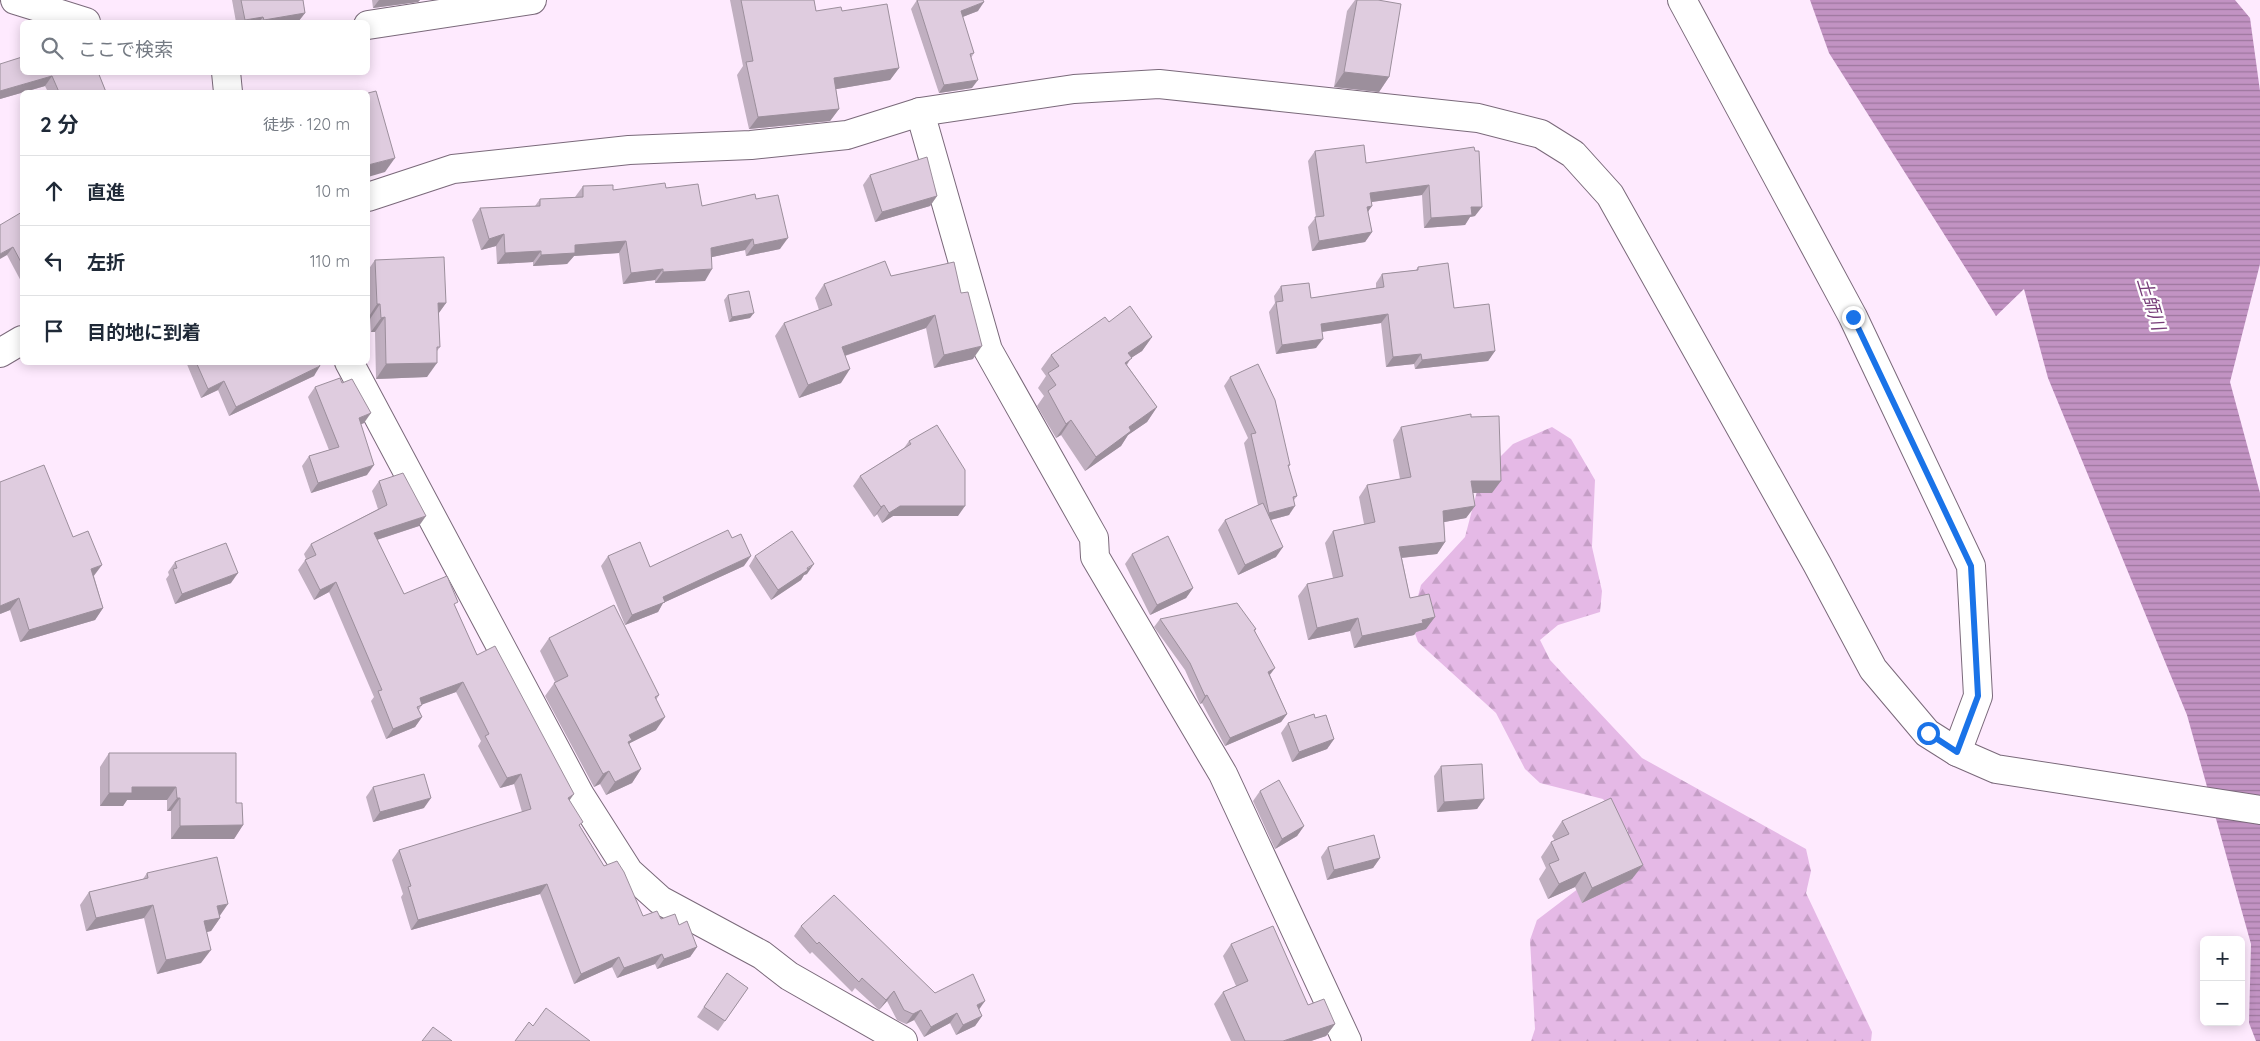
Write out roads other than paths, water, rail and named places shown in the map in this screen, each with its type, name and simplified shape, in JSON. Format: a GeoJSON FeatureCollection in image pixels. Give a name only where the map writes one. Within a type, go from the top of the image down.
{"type":"FeatureCollection","features":[{"type":"Feature","properties":{"kind":"street"},"geometry":{"type":"LineString","coordinates":[[15,0],[80,20]]}},
{"type":"Feature","properties":{"kind":"street"},"geometry":{"type":"LineString","coordinates":[[370,25],[532,0]]}},
{"type":"Feature","properties":{"kind":"street"},"geometry":{"type":"LineString","coordinates":[[1682,0],[1853,317],[1971,566],[1978,696],[1957,752]]}},
{"type":"Feature","properties":{"kind":"street"},"geometry":{"type":"LineString","coordinates":[[226,75],[228,90]]}},
{"type":"Feature","properties":{"kind":"street"},"geometry":{"type":"LineString","coordinates":[[370,196],[453,169],[629,150],[750,145],[847,135],[920,112],[1074,89],[1159,84],[1478,118],[1541,134],[1573,154],[1610,196],[1818,564],[1873,669],[1928,733],[1957,752],[1996,769],[2260,810]]}},
{"type":"Feature","properties":{"kind":"street"},"geometry":{"type":"LineString","coordinates":[[920,112],[988,350],[1094,538],[1095,558],[1224,774],[1347,1041]]}},
{"type":"Feature","properties":{"kind":"street"},"geometry":{"type":"LineString","coordinates":[[0,353],[20,341]]}},
{"type":"Feature","properties":{"kind":"street"},"geometry":{"type":"LineString","coordinates":[[351,365],[580,795],[629,872],[660,900],[762,955],[789,976],[903,1041]]}},
{"type":"Feature","properties":{"kind":"water","name":"土師川"},"geometry":{"type":"Polygon","coordinates":[[[1810,0],[2235,0],[2250,18],[2260,91],[2260,264],[2230,382],[2260,493],[2260,1041],[2256,1041],[2249,1023],[2251,944],[2187,715],[2048,378],[2024,289],[1996,316],[1829,53],[1810,0]]]}}]}
